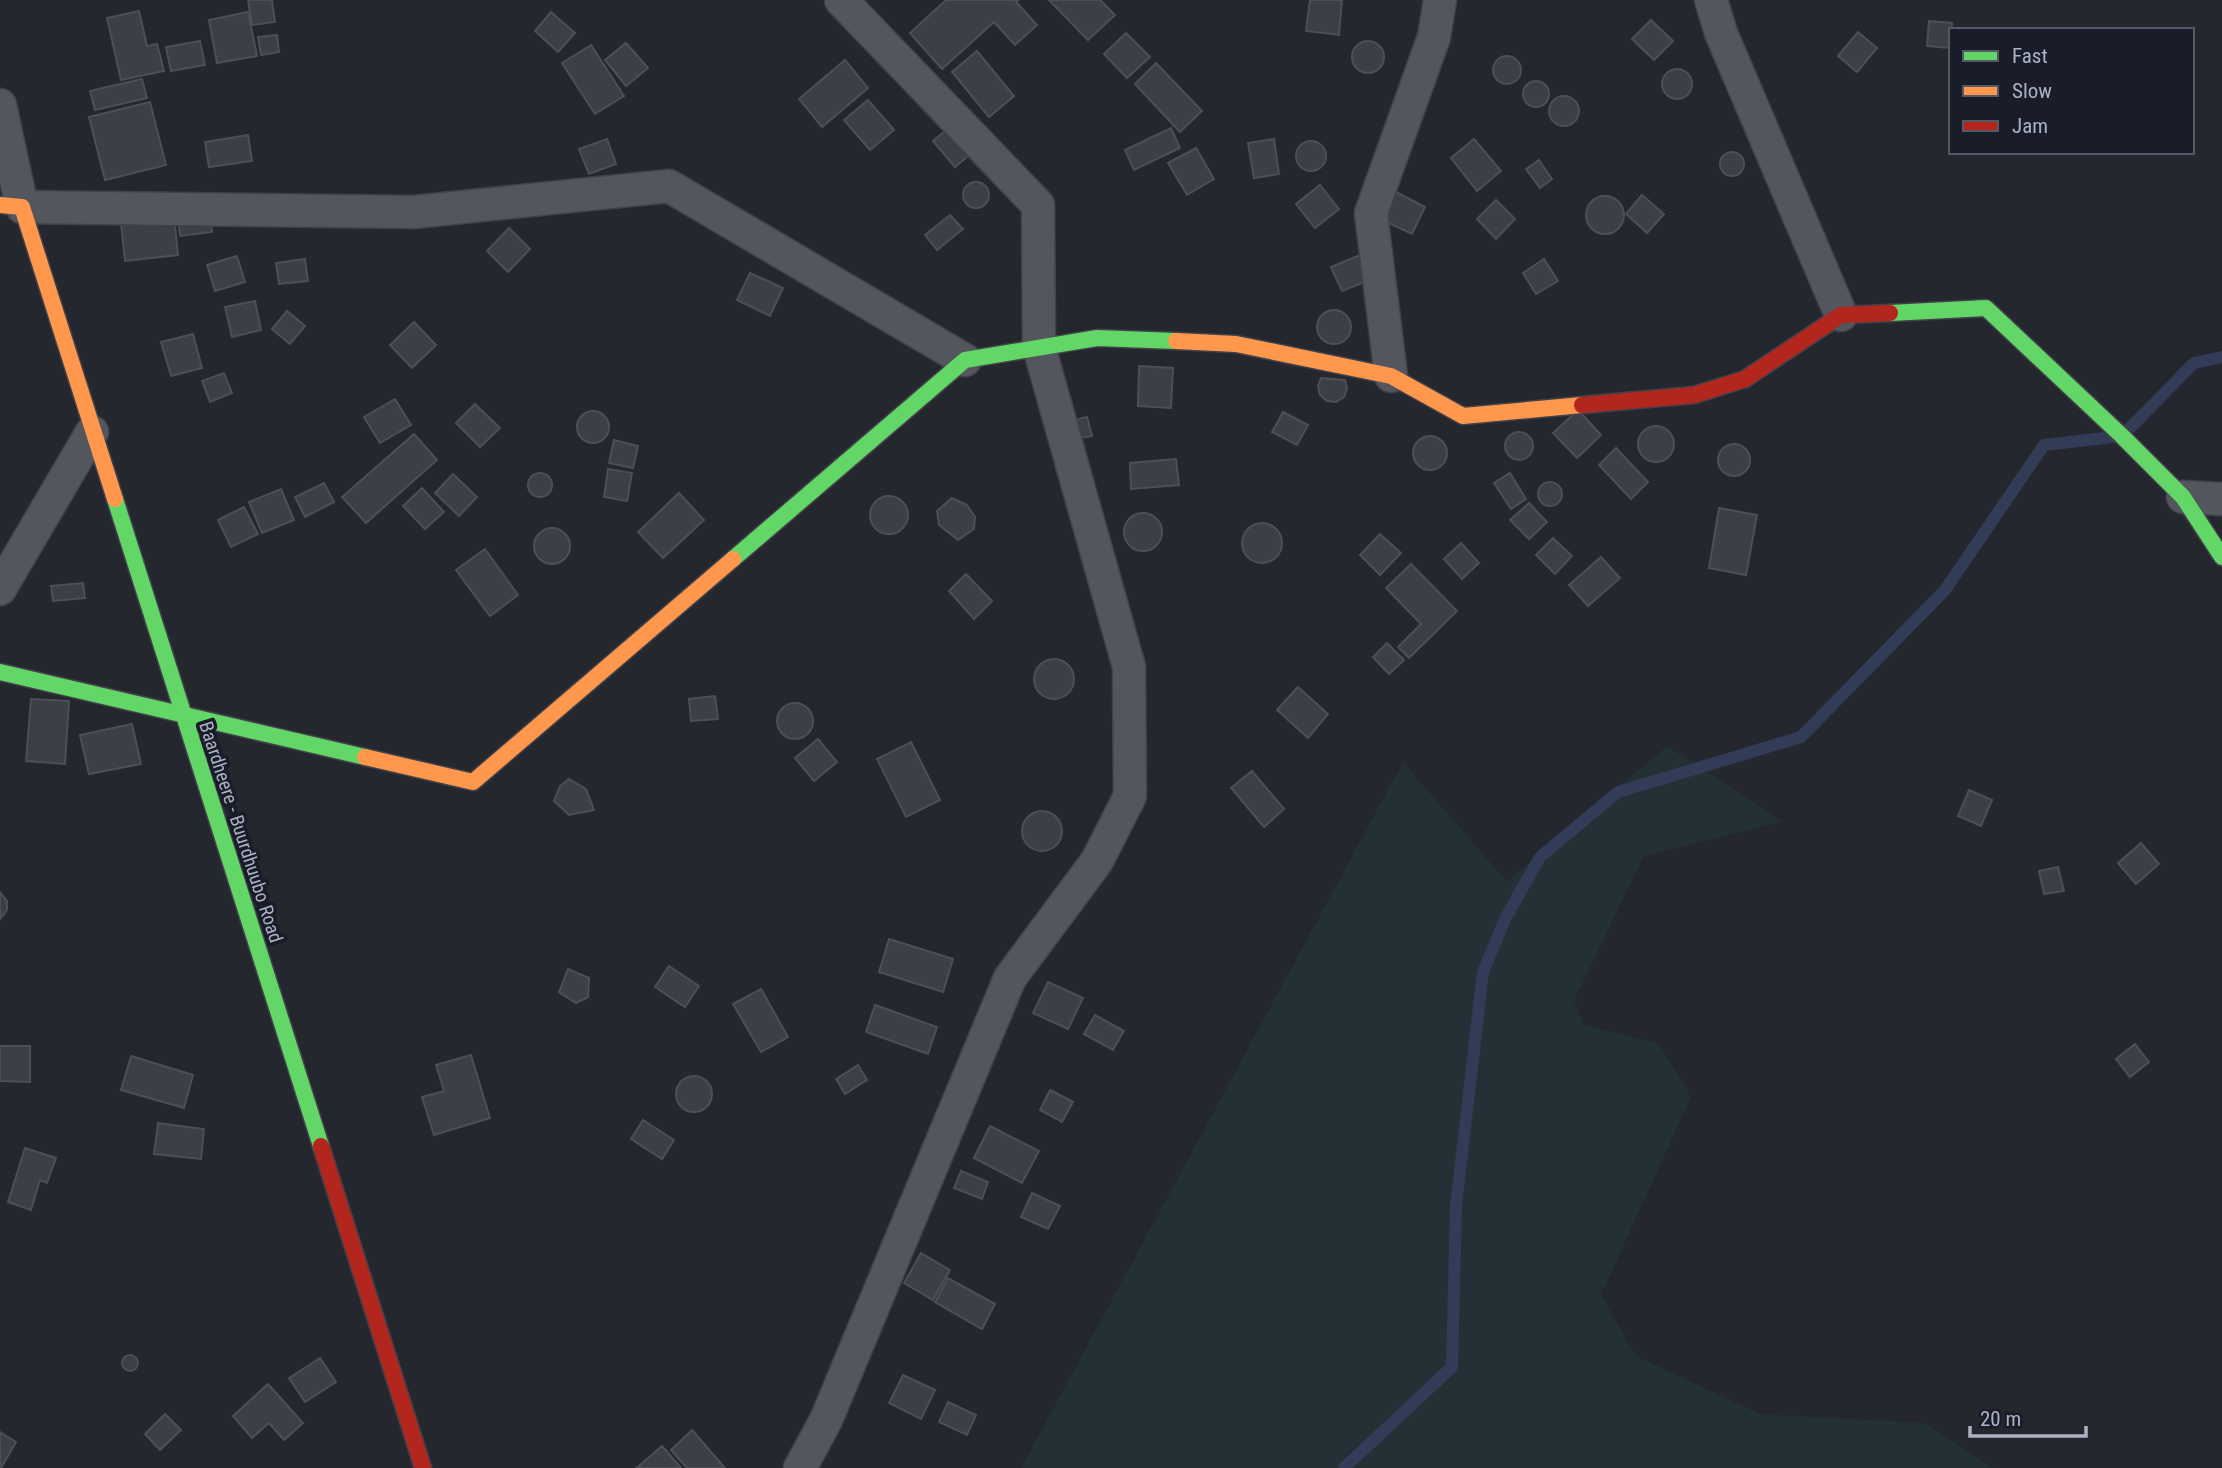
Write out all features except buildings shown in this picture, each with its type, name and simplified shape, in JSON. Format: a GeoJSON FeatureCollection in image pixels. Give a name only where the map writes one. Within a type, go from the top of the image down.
{"type":"FeatureCollection","features":[{"type":"Feature","properties":{"kind":"street"},"geometry":{"type":"LineString","coordinates":[[800,1468],[827,1420],[1010,978],[1097,861],[1130,796],[1129,667],[1039,347],[1038,205],[842,0]]}},
{"type":"Feature","properties":{"kind":"street"},"geometry":{"type":"LineString","coordinates":[[1391,376],[1371,213],[1434,37],[1440,0]]}},
{"type":"Feature","properties":{"kind":"street"},"geometry":{"type":"LineString","coordinates":[[1712,0],[1721,33],[1841,315]]}},
{"type":"Feature","properties":{"kind":"street"},"geometry":{"type":"LineString","coordinates":[[0,105],[11,206],[414,212],[669,186],[965,360]]}},
{"type":"Feature","properties":{"kind":"street","name":"Baardheere - Buurdhuubo Road"},"geometry":{"type":"LineString","coordinates":[[11,206],[92,432],[423,1468]]}},
{"type":"Feature","properties":{"kind":"street"},"geometry":{"type":"LineString","coordinates":[[0,672],[473,782],[965,360],[1097,338],[1236,344],[1391,376],[1463,416],[1694,395],[1745,379],[1841,315],[1986,308],[2183,497],[2222,557]]}},
{"type":"Feature","properties":{"kind":"street"},"geometry":{"type":"LineString","coordinates":[[0,589],[92,432]]}},
{"type":"Feature","properties":{"kind":"street"},"geometry":{"type":"LineString","coordinates":[[2183,497],[2222,499]]}},
{"type":"Feature","properties":{"kind":"shaded area"},"geometry":{"type":"Polygon","coordinates":[[[1667,746],[1783,822],[1644,856],[1574,1000],[1583,1024],[1658,1043],[1691,1097],[1601,1295],[1636,1356],[1760,1414],[1925,1423],[1993,1468],[1021,1468],[1403,762],[1507,882],[1667,746]]]}},
{"type":"Feature","properties":{"kind":"waterway"},"geometry":{"type":"LineString","coordinates":[[1344,1468],[1452,1367],[1456,1206],[1483,972],[1505,919],[1540,857],[1618,792],[1801,737],[1945,590],[2044,445],[2122,436],[2194,363],[2222,357]]}},
{"type":"Feature","properties":{"kind":"traffic: fast"},"geometry":{"type":"LineString","coordinates":[[1890,313],[1986,308],[2183,497],[2222,557]]}},
{"type":"Feature","properties":{"kind":"traffic: fast"},"geometry":{"type":"LineString","coordinates":[[733,559],[965,360],[1097,338],[1176,341]]}},
{"type":"Feature","properties":{"kind":"traffic: fast"},"geometry":{"type":"LineString","coordinates":[[115,499],[321,1146]]}},
{"type":"Feature","properties":{"kind":"traffic: fast"},"geometry":{"type":"LineString","coordinates":[[0,672],[365,757]]}},
{"type":"Feature","properties":{"kind":"traffic: slow"},"geometry":{"type":"LineString","coordinates":[[0,205],[22,207],[115,499]]}},
{"type":"Feature","properties":{"kind":"traffic: slow"},"geometry":{"type":"LineString","coordinates":[[1176,341],[1236,344],[1391,376],[1463,416],[1582,405]]}},
{"type":"Feature","properties":{"kind":"traffic: slow"},"geometry":{"type":"LineString","coordinates":[[365,757],[473,782],[733,559]]}},
{"type":"Feature","properties":{"kind":"traffic: jam"},"geometry":{"type":"LineString","coordinates":[[1582,405],[1694,395],[1745,379],[1841,315],[1890,313]]}},
{"type":"Feature","properties":{"kind":"traffic: jam"},"geometry":{"type":"LineString","coordinates":[[321,1146],[423,1468]]}}]}
